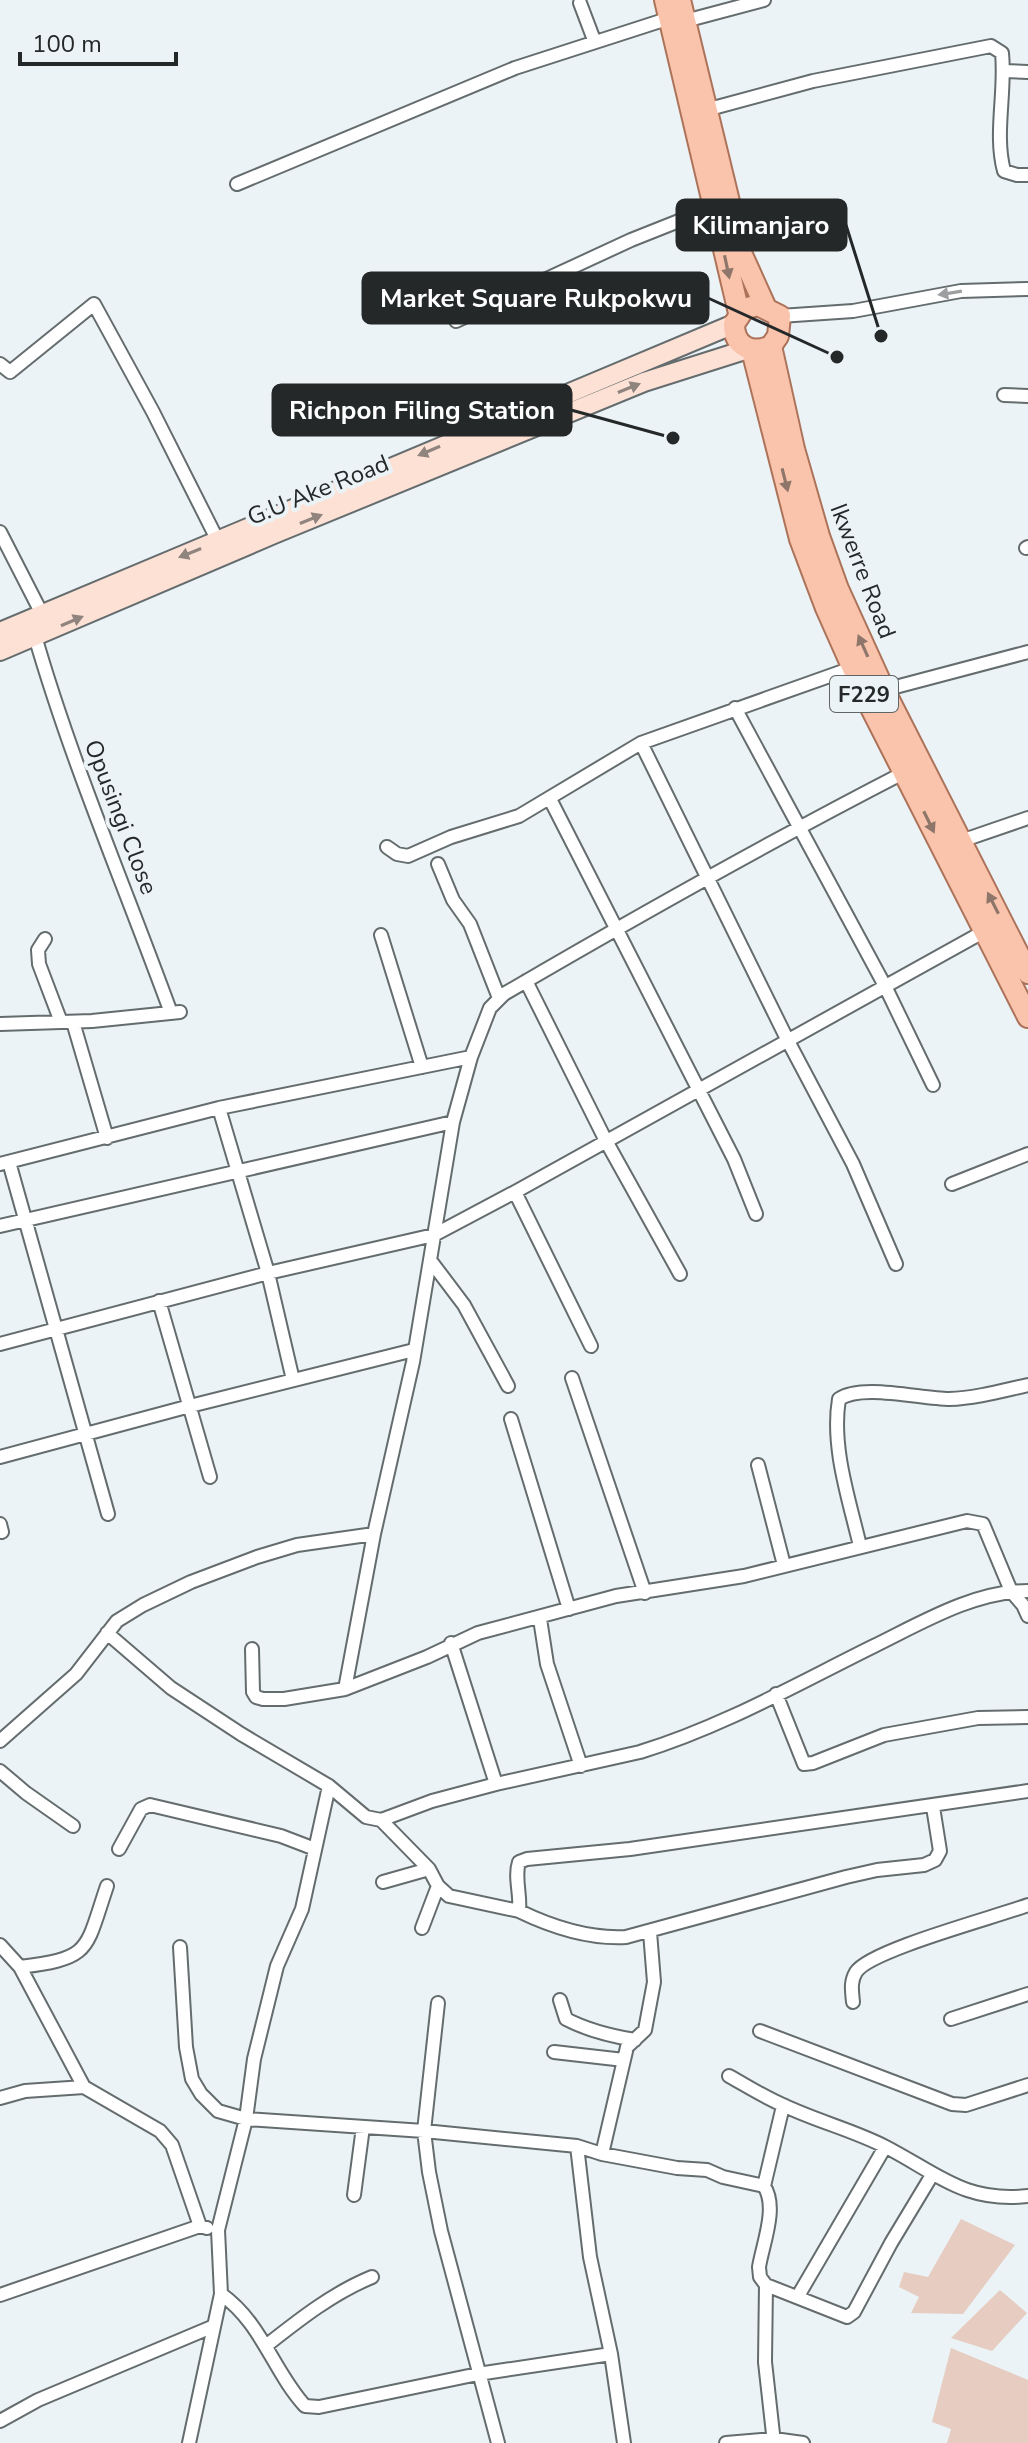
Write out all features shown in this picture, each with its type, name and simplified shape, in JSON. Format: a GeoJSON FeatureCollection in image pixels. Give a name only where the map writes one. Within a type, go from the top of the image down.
{"type":"FeatureCollection","features":[{"type":"Feature","properties":{"kind":"main road","name":"F229"},"geometry":{"type":"LineString","coordinates":[[675,10],[699,111],[742,255],[772,311],[778,336],[757,348]]}},
{"type":"Feature","properties":{"kind":"main road","name":"F229"},"geometry":{"type":"LineString","coordinates":[[699,111],[736,319],[736,339],[757,348]]}},
{"type":"Feature","properties":{"kind":"main road"},"geometry":{"type":"LineString","coordinates":[[0,632],[736,319],[751,306],[772,311]]}},
{"type":"Feature","properties":{"kind":"main road","name":"F229"},"geometry":{"type":"LineString","coordinates":[[757,348],[800,539],[826,608],[852,668],[1028,1017]]}},
{"type":"Feature","properties":{"kind":"main road","name":"G.U Ake Road"},"geometry":{"type":"LineString","coordinates":[[0,651],[644,382],[757,348]]}},
{"type":"Feature","properties":{"kind":"main road","name":"Ikwerre Road"},"geometry":{"type":"LineString","coordinates":[[757,348],[794,449],[826,559],[884,690],[1028,973]]}},
{"type":"Feature","properties":{"kind":"main road"},"geometry":{"type":"LineString","coordinates":[[983,932],[996,940],[1028,1001]]}},
{"type":"Feature","properties":{"kind":"street"},"geometry":{"type":"LineString","coordinates":[[237,184],[515,68],[675,10],[764,0]]}},
{"type":"Feature","properties":{"kind":"street"},"geometry":{"type":"LineString","coordinates":[[580,3],[594,40]]}},
{"type":"Feature","properties":{"kind":"street"},"geometry":{"type":"LineString","coordinates":[[699,111],[813,81],[991,46],[1002,53],[1004,71],[1000,157],[1004,171],[1028,175]]}},
{"type":"Feature","properties":{"kind":"street"},"geometry":{"type":"LineString","coordinates":[[1004,71],[1028,72]]}},
{"type":"Feature","properties":{"kind":"street"},"geometry":{"type":"LineString","coordinates":[[456,321],[631,240],[714,207]]}},
{"type":"Feature","properties":{"kind":"street"},"geometry":{"type":"LineString","coordinates":[[772,311],[853,311],[961,291],[1028,289]]}},
{"type":"Feature","properties":{"kind":"street"},"geometry":{"type":"LineString","coordinates":[[0,364],[10,372],[94,304],[218,541]]}},
{"type":"Feature","properties":{"kind":"street"},"geometry":{"type":"LineString","coordinates":[[1004,395],[1028,396]]}},
{"type":"Feature","properties":{"kind":"street"},"geometry":{"type":"LineString","coordinates":[[0,532],[42,614]]}},
{"type":"Feature","properties":{"kind":"street","name":"Opusingi Close"},"geometry":{"type":"LineString","coordinates":[[35,636],[69,744],[175,1012],[67,1022]]}},
{"type":"Feature","properties":{"kind":"street"},"geometry":{"type":"LineString","coordinates":[[884,690],[1028,652]]}},
{"type":"Feature","properties":{"kind":"street"},"geometry":{"type":"LineString","coordinates":[[387,847],[397,854],[408,856],[451,837],[519,816],[641,743],[852,668]]}},
{"type":"Feature","properties":{"kind":"street"},"geometry":{"type":"LineString","coordinates":[[735,708],[885,986],[933,1085]]}},
{"type":"Feature","properties":{"kind":"street"},"geometry":{"type":"LineString","coordinates":[[641,743],[788,1041],[853,1164],[896,1264]]}},
{"type":"Feature","properties":{"kind":"street"},"geometry":{"type":"LineString","coordinates":[[345,1689],[374,1534],[414,1350],[453,1122],[471,1057],[490,1008],[499,998],[526,981],[800,826],[905,772]]}},
{"type":"Feature","properties":{"kind":"street"},"geometry":{"type":"LineString","coordinates":[[550,799],[734,1159],[756,1214]]}},
{"type":"Feature","properties":{"kind":"street"},"geometry":{"type":"LineString","coordinates":[[961,841],[1028,818]]}},
{"type":"Feature","properties":{"kind":"street"},"geometry":{"type":"LineString","coordinates":[[438,864],[453,900],[470,924],[499,998]]}},
{"type":"Feature","properties":{"kind":"street"},"geometry":{"type":"LineString","coordinates":[[0,1344],[268,1273],[434,1235],[983,932]]}},
{"type":"Feature","properties":{"kind":"street"},"geometry":{"type":"LineString","coordinates":[[381,935],[422,1067]]}},
{"type":"Feature","properties":{"kind":"street"},"geometry":{"type":"LineString","coordinates":[[45,939],[38,950],[39,964],[67,1022],[107,1138]]}},
{"type":"Feature","properties":{"kind":"street"},"geometry":{"type":"LineString","coordinates":[[526,981],[606,1141],[680,1274]]}},
{"type":"Feature","properties":{"kind":"street"},"geometry":{"type":"LineString","coordinates":[[0,1024],[67,1022]]}},
{"type":"Feature","properties":{"kind":"street"},"geometry":{"type":"LineString","coordinates":[[108,1514],[25,1219],[4,1163],[219,1108],[471,1057]]}},
{"type":"Feature","properties":{"kind":"street"},"geometry":{"type":"LineString","coordinates":[[219,1108],[268,1273],[293,1380]]}},
{"type":"Feature","properties":{"kind":"street"},"geometry":{"type":"LineString","coordinates":[[0,1226],[453,1122]]}},
{"type":"Feature","properties":{"kind":"street"},"geometry":{"type":"LineString","coordinates":[[952,1184],[1028,1154]]}},
{"type":"Feature","properties":{"kind":"street"},"geometry":{"type":"LineString","coordinates":[[515,1192],[591,1346]]}},
{"type":"Feature","properties":{"kind":"street"},"geometry":{"type":"LineString","coordinates":[[430,1260],[464,1305],[508,1386]]}},
{"type":"Feature","properties":{"kind":"street"},"geometry":{"type":"LineString","coordinates":[[159,1301],[210,1477]]}},
{"type":"Feature","properties":{"kind":"street"},"geometry":{"type":"LineString","coordinates":[[0,1457],[414,1350]]}},
{"type":"Feature","properties":{"kind":"street"},"geometry":{"type":"LineString","coordinates":[[572,1378],[645,1593]]}},
{"type":"Feature","properties":{"kind":"street"},"geometry":{"type":"LineString","coordinates":[[860,1546],[839,1452],[839,1399],[846,1395],[894,1392],[947,1399],[1028,1385]]}},
{"type":"Feature","properties":{"kind":"street"},"geometry":{"type":"LineString","coordinates":[[511,1419],[569,1609]]}},
{"type":"Feature","properties":{"kind":"street"},"geometry":{"type":"LineString","coordinates":[[758,1465],[784,1565]]}},
{"type":"Feature","properties":{"kind":"street"},"geometry":{"type":"LineString","coordinates":[[252,1649],[253,1692],[256,1697],[284,1699],[345,1689],[478,1633],[540,1619],[616,1596],[744,1576],[967,1521],[983,1524],[1011,1591],[1028,1616]]}},
{"type":"Feature","properties":{"kind":"street"},"geometry":{"type":"LineString","coordinates":[[0,1721],[5,1736],[76,1674],[117,1621],[143,1605],[191,1582],[257,1557],[297,1545],[374,1534]]}},
{"type":"Feature","properties":{"kind":"street"},"geometry":{"type":"LineString","coordinates":[[107,1633],[171,1688],[329,1786],[366,1817],[381,1820],[432,1801],[674,1742],[716,1725],[929,1619],[1011,1591],[1028,1591]]}},
{"type":"Feature","properties":{"kind":"street"},"geometry":{"type":"LineString","coordinates":[[540,1619],[547,1664],[581,1766]]}},
{"type":"Feature","properties":{"kind":"street"},"geometry":{"type":"LineString","coordinates":[[451,1643],[496,1784]]}},
{"type":"Feature","properties":{"kind":"street"},"geometry":{"type":"LineString","coordinates":[[776,1694],[804,1764],[884,1735],[978,1718],[1028,1717]]}},
{"type":"Feature","properties":{"kind":"street"},"geometry":{"type":"LineString","coordinates":[[0,1771],[73,1826]]}},
{"type":"Feature","properties":{"kind":"street"},"geometry":{"type":"LineString","coordinates":[[189,2443],[221,2294],[218,2230],[246,2119],[254,2059],[277,1966],[302,1909],[329,1786]]}},
{"type":"Feature","properties":{"kind":"street"},"geometry":{"type":"LineString","coordinates":[[519,1911],[517,1869],[519,1862],[527,1859],[630,1849],[1028,1791]]}},
{"type":"Feature","properties":{"kind":"street"},"geometry":{"type":"LineString","coordinates":[[119,1849],[141,1809],[150,1805],[281,1836],[315,1849]]}},
{"type":"Feature","properties":{"kind":"street"},"geometry":{"type":"LineString","coordinates":[[381,1820],[429,1869],[438,1886],[449,1896],[519,1911],[545,1923],[603,1938],[650,1932],[697,1916],[846,1877],[924,1865],[935,1860],[940,1851],[933,1807]]}},
{"type":"Feature","properties":{"kind":"street"},"geometry":{"type":"LineString","coordinates":[[383,1882],[429,1869]]}},
{"type":"Feature","properties":{"kind":"street"},"geometry":{"type":"LineString","coordinates":[[20,1967],[54,1963],[79,1953],[89,1940],[107,1886]]}},
{"type":"Feature","properties":{"kind":"street"},"geometry":{"type":"LineString","coordinates":[[422,1928],[438,1886]]}},
{"type":"Feature","properties":{"kind":"street"},"geometry":{"type":"LineString","coordinates":[[853,2002],[851,1984],[858,1969],[882,1955],[1028,1905]]}},
{"type":"Feature","properties":{"kind":"street"},"geometry":{"type":"LineString","coordinates":[[602,2154],[627,2047],[645,2030],[654,1982],[650,1932]]}},
{"type":"Feature","properties":{"kind":"street"},"geometry":{"type":"LineString","coordinates":[[0,1945],[20,1967],[84,2087],[160,2131],[172,2145],[200,2226]]}},
{"type":"Feature","properties":{"kind":"street"},"geometry":{"type":"LineString","coordinates":[[180,1947],[186,2047],[192,2079],[201,2094],[218,2111],[246,2119],[424,2131],[577,2146],[602,2154],[677,2168],[707,2170],[723,2177],[764,2186],[770,2195],[771,2206],[759,2267],[760,2277],[766,2285],[839,2316],[847,2317],[854,2312],[932,2175]]}},
{"type":"Feature","properties":{"kind":"street"},"geometry":{"type":"LineString","coordinates":[[951,2019],[1028,1994]]}},
{"type":"Feature","properties":{"kind":"street"},"geometry":{"type":"LineString","coordinates":[[560,2000],[566,2019],[606,2035],[635,2040]]}},
{"type":"Feature","properties":{"kind":"street"},"geometry":{"type":"LineString","coordinates":[[438,2003],[424,2131],[429,2172],[441,2231],[498,2443]]}},
{"type":"Feature","properties":{"kind":"street"},"geometry":{"type":"LineString","coordinates":[[760,2031],[952,2104],[966,2105],[1028,2085]]}},
{"type":"Feature","properties":{"kind":"street"},"geometry":{"type":"LineString","coordinates":[[554,2052],[624,2060]]}},
{"type":"Feature","properties":{"kind":"street"},"geometry":{"type":"LineString","coordinates":[[729,2076],[783,2106],[885,2147],[965,2191],[1002,2199],[1028,2196]]}},
{"type":"Feature","properties":{"kind":"street"},"geometry":{"type":"LineString","coordinates":[[0,2098],[25,2091],[84,2087]]}},
{"type":"Feature","properties":{"kind":"street"},"geometry":{"type":"LineString","coordinates":[[764,2186],[783,2106]]}},
{"type":"Feature","properties":{"kind":"street"},"geometry":{"type":"LineString","coordinates":[[354,2195],[363,2127]]}},
{"type":"Feature","properties":{"kind":"street"},"geometry":{"type":"LineString","coordinates":[[577,2146],[590,2257],[611,2354],[624,2443]]}},
{"type":"Feature","properties":{"kind":"street"},"geometry":{"type":"LineString","coordinates":[[798,2296],[885,2147]]}},
{"type":"Feature","properties":{"kind":"street"},"geometry":{"type":"LineString","coordinates":[[0,2294],[200,2226],[218,2230]]}},
{"type":"Feature","properties":{"kind":"street"},"geometry":{"type":"LineString","coordinates":[[267,2345],[305,2315],[352,2285],[372,2277]]}},
{"type":"Feature","properties":{"kind":"street"},"geometry":{"type":"LineString","coordinates":[[766,2285],[765,2362],[774,2441]]}},
{"type":"Feature","properties":{"kind":"street"},"geometry":{"type":"LineString","coordinates":[[221,2294],[237,2306],[267,2345],[295,2396],[305,2406],[319,2407],[478,2374],[611,2354]]}},
{"type":"Feature","properties":{"kind":"street"},"geometry":{"type":"LineString","coordinates":[[0,2421],[38,2400],[214,2326]]}},
{"type":"Feature","properties":{"kind":"street"},"geometry":{"type":"LineString","coordinates":[[726,2443],[803,2443]]}},
{"type":"Feature","properties":{"kind":"shaded area"},"geometry":{"type":"Polygon","coordinates":[[[961,2219],[1015,2245],[963,2314],[911,2313],[919,2297],[899,2287],[904,2272],[928,2277],[961,2219]]]}},
{"type":"Feature","properties":{"kind":"shaded area"},"geometry":{"type":"Polygon","coordinates":[[[1000,2290],[1027,2313],[992,2351],[951,2338],[1000,2290]]]}},
{"type":"Feature","properties":{"kind":"shaded area"},"geometry":{"type":"Polygon","coordinates":[[[951,2348],[1028,2380],[1028,2443],[947,2443],[951,2429],[932,2422],[951,2348]]]}},
{"type":"Feature","properties":{"kind":"place","name":"Kilimanjaro"},"geometry":{"type":"Point","coordinates":[881,336]}},
{"type":"Feature","properties":{"kind":"place","name":"Market Square Rukpokwu"},"geometry":{"type":"Point","coordinates":[837,357]}},
{"type":"Feature","properties":{"kind":"place","name":"Richpon Filing Station"},"geometry":{"type":"Point","coordinates":[673,438]}}]}
